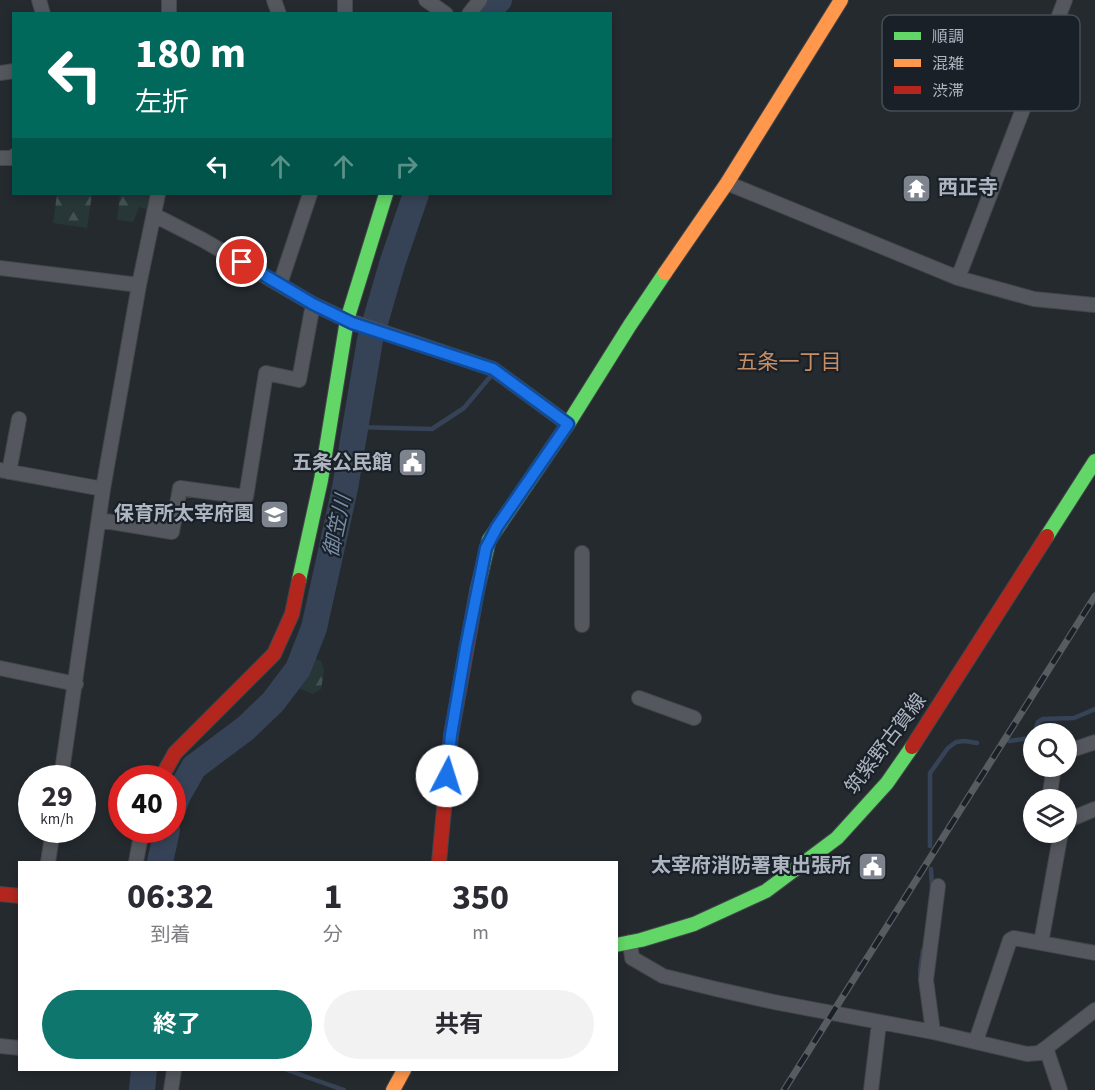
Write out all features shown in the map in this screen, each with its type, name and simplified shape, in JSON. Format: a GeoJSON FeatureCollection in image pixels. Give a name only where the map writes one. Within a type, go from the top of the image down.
{"type":"FeatureCollection","features":[{"type":"Feature","properties":{"kind":"street"},"geometry":{"type":"LineString","coordinates":[[426,0],[443,12]]}},
{"type":"Feature","properties":{"kind":"street"},"geometry":{"type":"LineString","coordinates":[[471,12],[480,0]]}},
{"type":"Feature","properties":{"kind":"street"},"geometry":{"type":"LineString","coordinates":[[439,861],[451,735],[484,554],[489,540],[727,183],[841,0]]}},
{"type":"Feature","properties":{"kind":"street"},"geometry":{"type":"LineString","coordinates":[[1059,15],[1065,0]]}},
{"type":"Feature","properties":{"kind":"street"},"geometry":{"type":"LineString","coordinates":[[958,278],[1022,111]]}},
{"type":"Feature","properties":{"kind":"street"},"geometry":{"type":"LineString","coordinates":[[727,183],[958,278],[1034,299],[1095,305]]}},
{"type":"Feature","properties":{"kind":"street"},"geometry":{"type":"LineString","coordinates":[[63,765],[103,489],[139,285],[158,195]]}},
{"type":"Feature","properties":{"kind":"street"},"geometry":{"type":"LineString","coordinates":[[280,284],[310,195]]}},
{"type":"Feature","properties":{"kind":"street"},"geometry":{"type":"LineString","coordinates":[[168,765],[174,753],[274,654],[292,614],[321,480],[350,322],[386,195]]}},
{"type":"Feature","properties":{"kind":"street"},"geometry":{"type":"LineString","coordinates":[[154,215],[313,304],[350,322],[493,369],[568,424]]}},
{"type":"Feature","properties":{"kind":"street"},"geometry":{"type":"LineString","coordinates":[[0,268],[139,285]]}},
{"type":"Feature","properties":{"kind":"street"},"geometry":{"type":"LineString","coordinates":[[99,520],[172,532],[180,488],[246,497],[266,373],[299,380],[313,304]]}},
{"type":"Feature","properties":{"kind":"street"},"geometry":{"type":"LineString","coordinates":[[19,419],[4,471],[103,489]]}},
{"type":"Feature","properties":{"kind":"street","name":"筑紫野古賀線"},"geometry":{"type":"LineString","coordinates":[[623,943],[694,924],[766,891],[837,838],[887,783],[909,752],[1095,461]]}},
{"type":"Feature","properties":{"kind":"street"},"geometry":{"type":"LineString","coordinates":[[582,553],[582,626]]}},
{"type":"Feature","properties":{"kind":"street"},"geometry":{"type":"LineString","coordinates":[[0,668],[76,684]]}},
{"type":"Feature","properties":{"kind":"street"},"geometry":{"type":"LineString","coordinates":[[639,698],[694,718]]}},
{"type":"Feature","properties":{"kind":"street"},"geometry":{"type":"LineString","coordinates":[[1077,748],[1095,742]]}},
{"type":"Feature","properties":{"kind":"street"},"geometry":{"type":"LineString","coordinates":[[1077,816],[1095,809]]}},
{"type":"Feature","properties":{"kind":"street"},"geometry":{"type":"LineString","coordinates":[[48,861],[51,843]]}},
{"type":"Feature","properties":{"kind":"street"},"geometry":{"type":"LineString","coordinates":[[136,861],[140,843]]}},
{"type":"Feature","properties":{"kind":"street"},"geometry":{"type":"LineString","coordinates":[[1041,943],[1059,843]]}},
{"type":"Feature","properties":{"kind":"street"},"geometry":{"type":"LineString","coordinates":[[933,1032],[926,980],[938,886]]}},
{"type":"Feature","properties":{"kind":"street"},"geometry":{"type":"LineString","coordinates":[[0,894],[18,896]]}},
{"type":"Feature","properties":{"kind":"street"},"geometry":{"type":"LineString","coordinates":[[976,1041],[1010,940],[1014,938],[1095,954]]}},
{"type":"Feature","properties":{"kind":"street"},"geometry":{"type":"LineString","coordinates":[[623,943],[632,958],[663,976],[774,1002],[933,1032],[1027,1054],[1039,1053],[1095,1010]]}},
{"type":"Feature","properties":{"kind":"street"},"geometry":{"type":"LineString","coordinates":[[871,1090],[879,1023]]}},
{"type":"Feature","properties":{"kind":"street"},"geometry":{"type":"LineString","coordinates":[[0,1046],[18,1048]]}},
{"type":"Feature","properties":{"kind":"street"},"geometry":{"type":"LineString","coordinates":[[1046,1048],[1060,1090]]}},
{"type":"Feature","properties":{"kind":"street"},"geometry":{"type":"LineString","coordinates":[[171,1090],[174,1071]]}},
{"type":"Feature","properties":{"kind":"street"},"geometry":{"type":"LineString","coordinates":[[393,1090],[403,1071]]}},
{"type":"Feature","properties":{"kind":"green space"},"geometry":{"type":"Polygon","coordinates":[[[57,195],[92,195],[87,228],[53,223],[57,195]]]}},
{"type":"Feature","properties":{"kind":"green space"},"geometry":{"type":"Polygon","coordinates":[[[120,195],[151,195],[148,210],[139,207],[133,222],[117,220],[120,195]]]}},
{"type":"Feature","properties":{"kind":"green space"},"geometry":{"type":"Polygon","coordinates":[[[309,651],[314,653],[313,658],[321,661],[324,671],[321,689],[312,694],[296,687],[290,676],[292,668],[303,665],[309,651]]]}},
{"type":"Feature","properties":{"kind":"waterway","name":"御笠川"},"geometry":{"type":"LineString","coordinates":[[490,12],[499,0]]}},
{"type":"Feature","properties":{"kind":"waterway","name":"御笠川"},"geometry":{"type":"LineString","coordinates":[[186,781],[194,767],[246,728],[273,702],[298,669],[314,628],[345,488],[370,340],[392,264],[416,195]]}},
{"type":"Feature","properties":{"kind":"waterway"},"geometry":{"type":"LineString","coordinates":[[355,427],[432,429],[464,408],[490,377]]}},
{"type":"Feature","properties":{"kind":"waterway"},"geometry":{"type":"LineString","coordinates":[[1038,723],[1043,719],[1074,718],[1095,709]]}},
{"type":"Feature","properties":{"kind":"waterway"},"geometry":{"type":"LineString","coordinates":[[1009,741],[1023,739]]}},
{"type":"Feature","properties":{"kind":"waterway"},"geometry":{"type":"LineString","coordinates":[[930,846],[930,773],[948,748],[956,742],[977,743]]}},
{"type":"Feature","properties":{"kind":"waterway","name":"御笠川"},"geometry":{"type":"LineString","coordinates":[[160,861],[164,843]]}},
{"type":"Feature","properties":{"kind":"waterway"},"geometry":{"type":"LineString","coordinates":[[931,869],[932,888]]}},
{"type":"Feature","properties":{"kind":"waterway"},"geometry":{"type":"LineString","coordinates":[[921,980],[923,950]]}},
{"type":"Feature","properties":{"kind":"waterway","name":"御笠川"},"geometry":{"type":"LineString","coordinates":[[142,1090],[144,1071]]}},
{"type":"Feature","properties":{"kind":"waterway"},"geometry":{"type":"LineString","coordinates":[[290,1071],[344,1090]]}},
{"type":"Feature","properties":{"kind":"railway"},"geometry":{"type":"LineString","coordinates":[[784,1090],[1095,596]]}},
{"type":"Feature","properties":{"kind":"traffic: fast"},"geometry":{"type":"LineString","coordinates":[[299,580],[321,480],[347,320],[386,195]]}},
{"type":"Feature","properties":{"kind":"traffic: fast"},"geometry":{"type":"LineString","coordinates":[[477,591],[489,540],[568,424],[665,273]]}},
{"type":"Feature","properties":{"kind":"traffic: fast"},"geometry":{"type":"LineString","coordinates":[[1047,536],[1095,461]]}},
{"type":"Feature","properties":{"kind":"traffic: fast"},"geometry":{"type":"LineString","coordinates":[[618,945],[694,924],[766,891],[837,838],[887,783],[912,747]]}},
{"type":"Feature","properties":{"kind":"traffic: slow"},"geometry":{"type":"LineString","coordinates":[[665,273],[727,183],[841,0]]}},
{"type":"Feature","properties":{"kind":"traffic: slow"},"geometry":{"type":"LineString","coordinates":[[393,1090],[403,1071]]}},
{"type":"Feature","properties":{"kind":"traffic: jam"},"geometry":{"type":"LineString","coordinates":[[912,747],[1047,536]]}},
{"type":"Feature","properties":{"kind":"traffic: jam"},"geometry":{"type":"LineString","coordinates":[[168,765],[175,753],[274,654],[292,614],[299,580]]}},
{"type":"Feature","properties":{"kind":"traffic: jam"},"geometry":{"type":"LineString","coordinates":[[439,861],[451,735],[477,591]]}},
{"type":"Feature","properties":{"kind":"traffic: jam"},"geometry":{"type":"LineString","coordinates":[[0,894],[18,896]]}},
{"type":"Feature","properties":{"kind":"place","name":"西正寺"},"geometry":{"type":"Point","coordinates":[917,188]}},
{"type":"Feature","properties":{"kind":"place","name":"五条公民館"},"geometry":{"type":"Point","coordinates":[413,463]}},
{"type":"Feature","properties":{"kind":"place","name":"保育所太宰府園"},"geometry":{"type":"Point","coordinates":[275,514]}},
{"type":"Feature","properties":{"kind":"place","name":"太宰府消防署東出張所"},"geometry":{"type":"Point","coordinates":[872,866]}},
{"type":"Feature","properties":{"kind":"district","name":"五条一丁目"},"geometry":{"type":"Point","coordinates":[789,362]}},
{"type":"Feature","properties":{"kind":"route"},"geometry":{"type":"LineString","coordinates":[[242,262],[313,304],[352,323],[493,369],[568,424],[497,527],[486,548],[466,647],[451,735],[447,776]]}}]}
